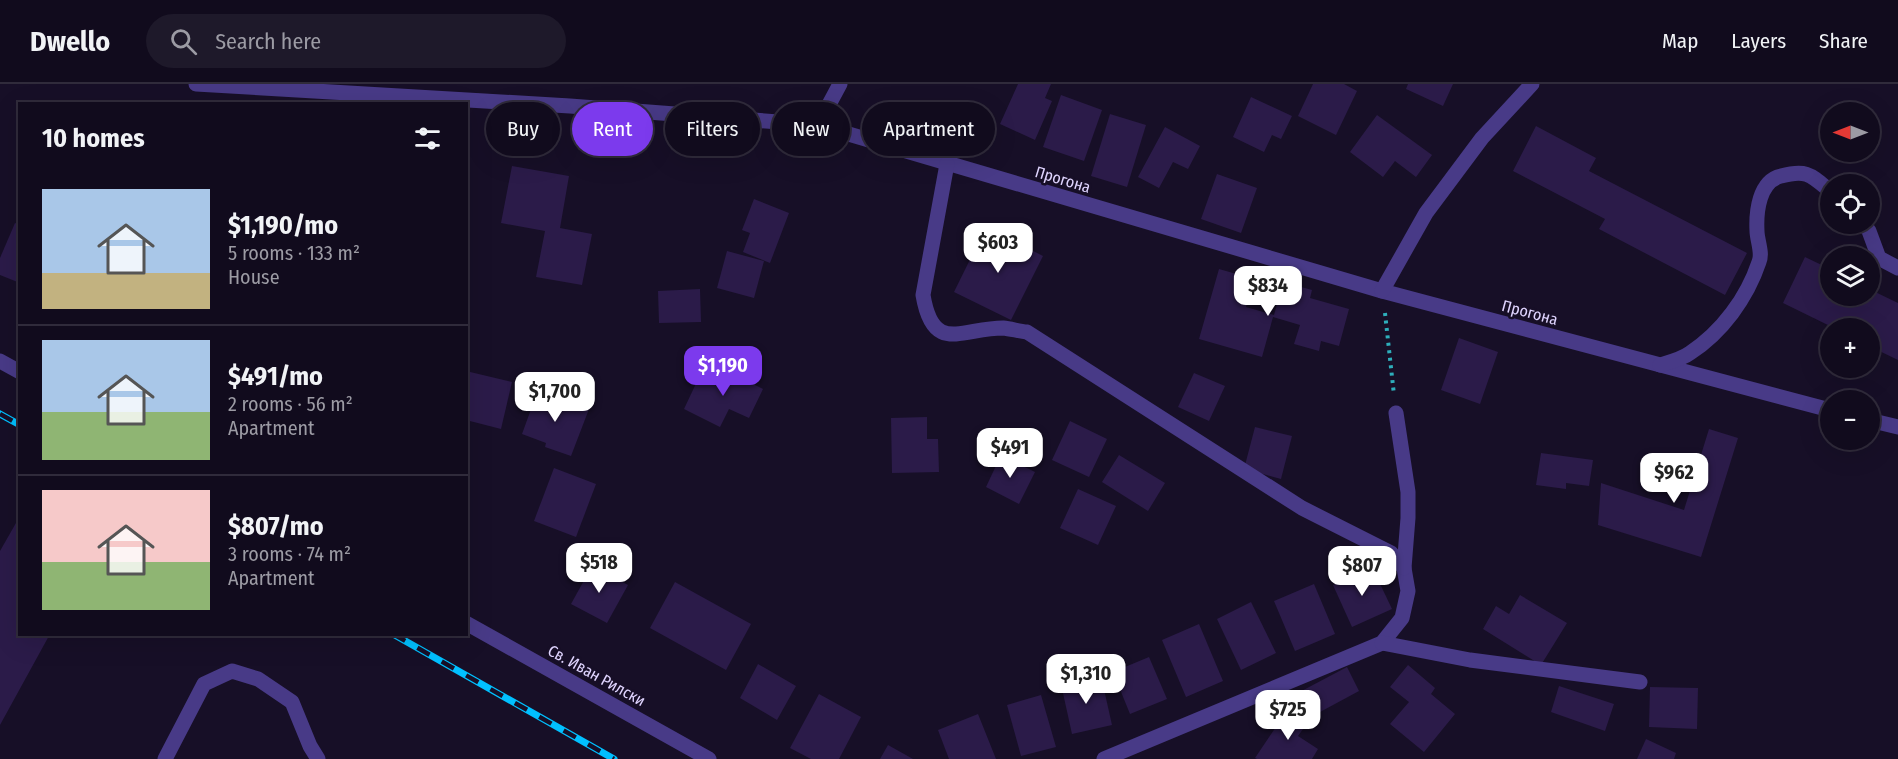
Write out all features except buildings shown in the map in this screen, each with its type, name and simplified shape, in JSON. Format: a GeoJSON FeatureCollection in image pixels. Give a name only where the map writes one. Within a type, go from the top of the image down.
{"type":"FeatureCollection","features":[{"type":"Feature","properties":{"kind":"street","name":"Прогона"},"geometry":{"type":"LineString","coordinates":[[196,84],[570,106],[772,121]]}},
{"type":"Feature","properties":{"kind":"street"},"geometry":{"type":"LineString","coordinates":[[830,102],[840,84]]}},
{"type":"Feature","properties":{"kind":"street"},"geometry":{"type":"LineString","coordinates":[[1382,291],[1426,213],[1482,138],[1532,84]]}},
{"type":"Feature","properties":{"kind":"street","name":"Прогона"},"geometry":{"type":"LineString","coordinates":[[850,135],[1382,291],[1820,407]]}},
{"type":"Feature","properties":{"kind":"street"},"geometry":{"type":"LineString","coordinates":[[947,164],[923,295],[926,316],[939,331],[955,334],[1003,328],[1027,332],[1302,508],[1391,553],[1404,568]]}},
{"type":"Feature","properties":{"kind":"street"},"geometry":{"type":"LineString","coordinates":[[1660,365],[1689,354],[1740,305],[1761,260],[1756,231],[1757,210],[1763,190],[1777,176],[1799,171],[1820,183]]}},
{"type":"Feature","properties":{"kind":"street"},"geometry":{"type":"LineString","coordinates":[[1870,234],[1879,258],[1898,268]]}},
{"type":"Feature","properties":{"kind":"street"},"geometry":{"type":"LineString","coordinates":[[0,362],[18,371]]}},
{"type":"Feature","properties":{"kind":"street"},"geometry":{"type":"LineString","coordinates":[[1104,759],[1382,643],[1402,618],[1408,591],[1404,568],[1408,492],[1396,413]]}},
{"type":"Feature","properties":{"kind":"street"},"geometry":{"type":"LineString","coordinates":[[1880,423],[1898,427]]}},
{"type":"Feature","properties":{"kind":"street","name":"Св. Иван Рилски"},"geometry":{"type":"LineString","coordinates":[[468,624],[709,759]]}},
{"type":"Feature","properties":{"kind":"street"},"geometry":{"type":"LineString","coordinates":[[1382,643],[1470,660],[1640,682]]}},
{"type":"Feature","properties":{"kind":"street"},"geometry":{"type":"LineString","coordinates":[[165,759],[204,684],[232,671],[258,679],[292,702],[310,746],[318,759]]}},
{"type":"Feature","properties":{"kind":"path"},"geometry":{"type":"LineString","coordinates":[[1382,291],[1396,413]]}},
{"type":"Feature","properties":{"kind":"railway"},"geometry":{"type":"LineString","coordinates":[[0,414],[18,424]]}},
{"type":"Feature","properties":{"kind":"railway"},"geometry":{"type":"LineString","coordinates":[[397,636],[614,759]]}}]}
